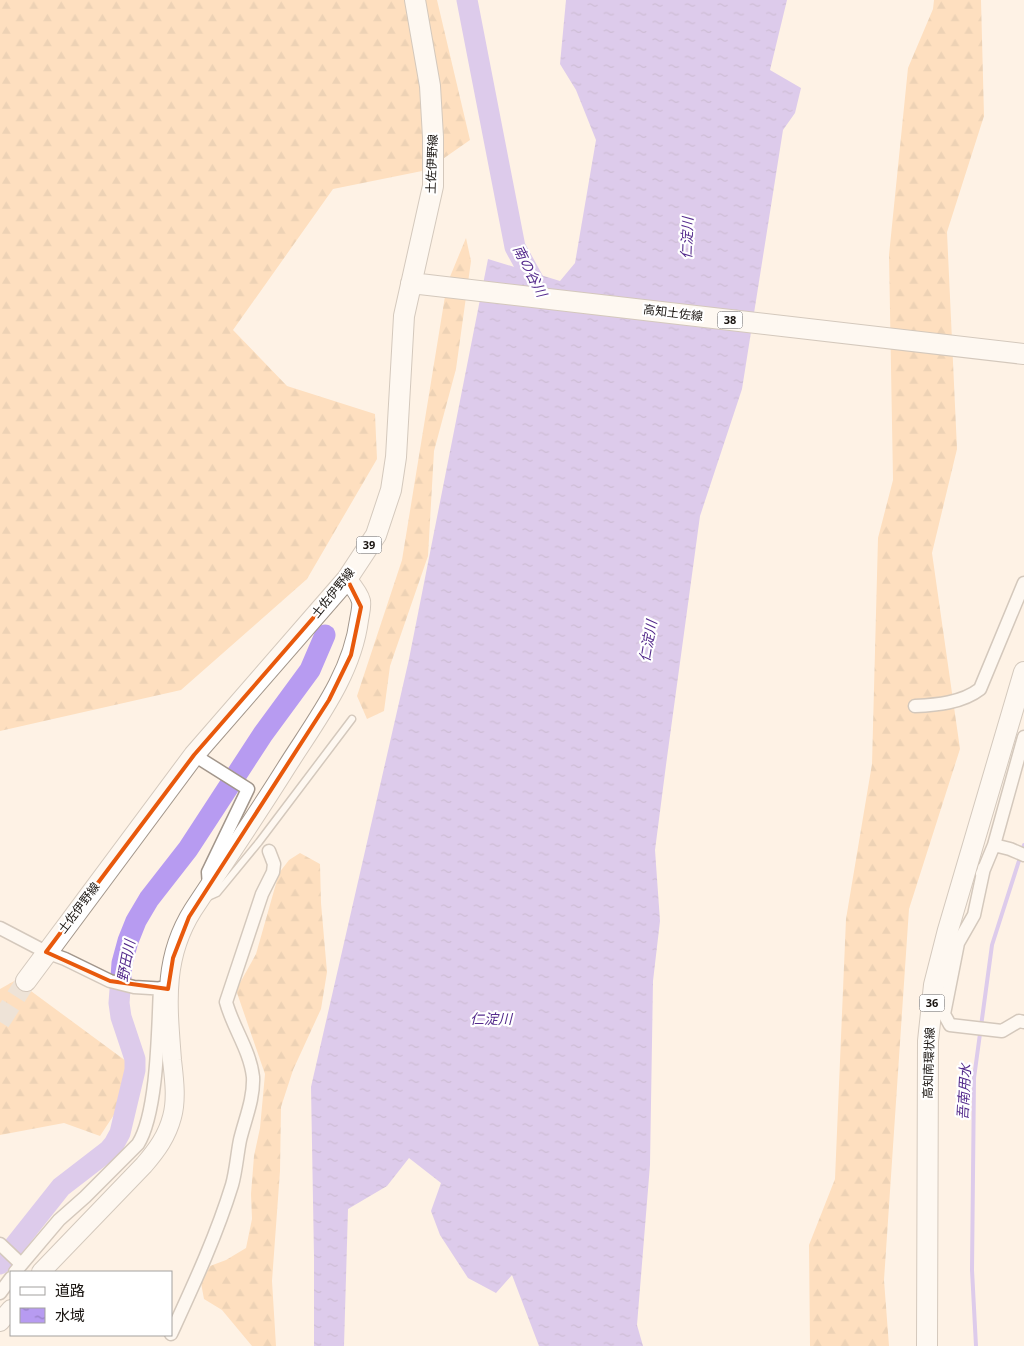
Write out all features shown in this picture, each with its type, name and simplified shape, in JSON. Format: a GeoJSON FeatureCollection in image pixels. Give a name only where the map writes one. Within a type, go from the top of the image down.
{"type":"FeatureCollection","features":[{"type":"Feature","properties":{"kind":"main road","name":"土佐伊野線"},"geometry":{"type":"LineString","coordinates":[[26,981],[194,756],[347,578],[376,535],[391,490],[396,458],[404,316],[433,186],[430,86],[415,0]]}},
{"type":"Feature","properties":{"kind":"main road","name":"高知土佐線"},"geometry":{"type":"LineString","coordinates":[[411,283],[1024,354]]}},
{"type":"Feature","properties":{"kind":"main road","name":"高知南環状線"},"geometry":{"type":"LineString","coordinates":[[927,1346],[928,1041],[934,985],[948,930],[1024,672]]}},
{"type":"Feature","properties":{"kind":"street"},"geometry":{"type":"LineString","coordinates":[[1,1245],[17,1264],[59,1220],[85,1198],[138,1144],[143,1136],[147,1125],[153,1087],[164,989],[178,942],[189,917],[329,700],[351,655],[357,637],[361,607],[358,594],[347,578]]}},
{"type":"Feature","properties":{"kind":"street"},"geometry":{"type":"LineString","coordinates":[[914,706],[935,706],[972,695],[980,689],[1024,583]]}},
{"type":"Feature","properties":{"kind":"street"},"geometry":{"type":"LineString","coordinates":[[948,930],[957,926],[964,917],[994,845],[1024,737]]}},
{"type":"Feature","properties":{"kind":"street"},"geometry":{"type":"LineString","coordinates":[[194,756],[246,787],[247,792],[208,872],[209,887]]}},
{"type":"Feature","properties":{"kind":"street"},"geometry":{"type":"LineString","coordinates":[[994,845],[1024,855]]}},
{"type":"Feature","properties":{"kind":"street"},"geometry":{"type":"LineString","coordinates":[[172,1332],[219,1222],[232,1184],[240,1140],[251,1104],[253,1083],[249,1057],[226,1002],[262,894],[273,872],[274,864],[269,851]]}},
{"type":"Feature","properties":{"kind":"street"},"geometry":{"type":"LineString","coordinates":[[984,868],[974,915],[958,944],[944,1014],[950,1025],[1002,1031],[1019,1021],[1024,1022]]}},
{"type":"Feature","properties":{"kind":"street"},"geometry":{"type":"LineString","coordinates":[[0,928],[46,952],[110,980],[134,987],[164,989]]}},
{"type":"Feature","properties":{"kind":"street"},"geometry":{"type":"LineString","coordinates":[[41,1271],[144,1166],[159,1148],[167,1132],[173,1115],[174,1086],[164,989]]}},
{"type":"Feature","properties":{"kind":"street"},"geometry":{"type":"LineString","coordinates":[[0,1293],[10,1279]]}},
{"type":"Feature","properties":{"kind":"street"},"geometry":{"type":"LineString","coordinates":[[0,1322],[10,1309]]}},
{"type":"Feature","properties":{"kind":"lane"},"geometry":{"type":"LineString","coordinates":[[198,903],[217,893],[352,719]]}},
{"type":"Feature","properties":{"kind":"highlighted area"},"geometry":{"type":"Polygon","coordinates":[[[347,579],[361,607],[351,655],[329,700],[189,917],[173,958],[168,989],[110,981],[46,952],[194,755],[347,579]]]}},
{"type":"Feature","properties":{"kind":"green space"},"geometry":{"type":"Polygon","coordinates":[[[0,0],[437,0],[470,140],[427,170],[333,189],[233,330],[287,386],[375,414],[377,459],[307,579],[181,690],[0,731],[0,0]]]}},
{"type":"Feature","properties":{"kind":"green space"},"geometry":{"type":"Polygon","coordinates":[[[934,0],[981,0],[984,116],[947,232],[957,449],[932,553],[960,749],[909,909],[884,1280],[889,1346],[810,1346],[809,1245],[835,1179],[846,919],[872,764],[878,538],[893,480],[889,255],[908,68],[933,9],[934,0]]]}},
{"type":"Feature","properties":{"kind":"green space"},"geometry":{"type":"Polygon","coordinates":[[[466,238],[471,261],[456,369],[434,451],[428,556],[390,666],[384,711],[367,719],[357,696],[402,560],[447,284],[466,238]]]}},
{"type":"Feature","properties":{"kind":"green space"},"geometry":{"type":"Polygon","coordinates":[[[300,853],[320,864],[321,903],[327,972],[321,1009],[293,1070],[281,1107],[280,1171],[272,1281],[276,1346],[252,1346],[222,1310],[204,1299],[201,1283],[210,1266],[226,1260],[246,1248],[252,1219],[251,1194],[254,1156],[260,1128],[265,1074],[236,990],[256,954],[279,873],[289,860],[300,853]]]}},
{"type":"Feature","properties":{"kind":"green space"},"geometry":{"type":"Polygon","coordinates":[[[16,980],[130,1064],[125,1098],[100,1136],[64,1123],[0,1135],[0,989],[16,980]]]}},
{"type":"Feature","properties":{"kind":"water","name":"仁淀川"},"geometry":{"type":"Polygon","coordinates":[[[566,0],[787,0],[770,70],[801,88],[795,113],[783,130],[742,389],[700,516],[655,850],[660,921],[653,981],[650,1165],[637,1325],[643,1346],[539,1346],[512,1275],[496,1293],[468,1278],[440,1235],[431,1211],[441,1183],[409,1158],[387,1186],[348,1209],[344,1346],[314,1346],[311,1087],[409,659],[488,259],[560,281],[575,263],[596,140],[576,90],[560,64],[566,0]]]}},
{"type":"Feature","properties":{"kind":"waterway","name":"南の谷川"},"geometry":{"type":"LineString","coordinates":[[467,0],[515,247],[542,296]]}},
{"type":"Feature","properties":{"kind":"waterway","name":"野田川"},"geometry":{"type":"LineString","coordinates":[[0,1264],[61,1187],[109,1150],[120,1133],[135,1070],[135,1059],[121,1017],[119,1003],[122,963],[136,921],[149,899],[188,849],[263,734],[310,670],[325,635]]}},
{"type":"Feature","properties":{"kind":"waterway","name":"吾南用水"},"geometry":{"type":"LineString","coordinates":[[976,1346],[972,1270],[974,1078],[992,945],[1024,845]]}},
{"type":"Feature","properties":{"kind":"tunnel"},"geometry":{"type":"LineString","coordinates":[[0,1022],[26,981]]}}]}
